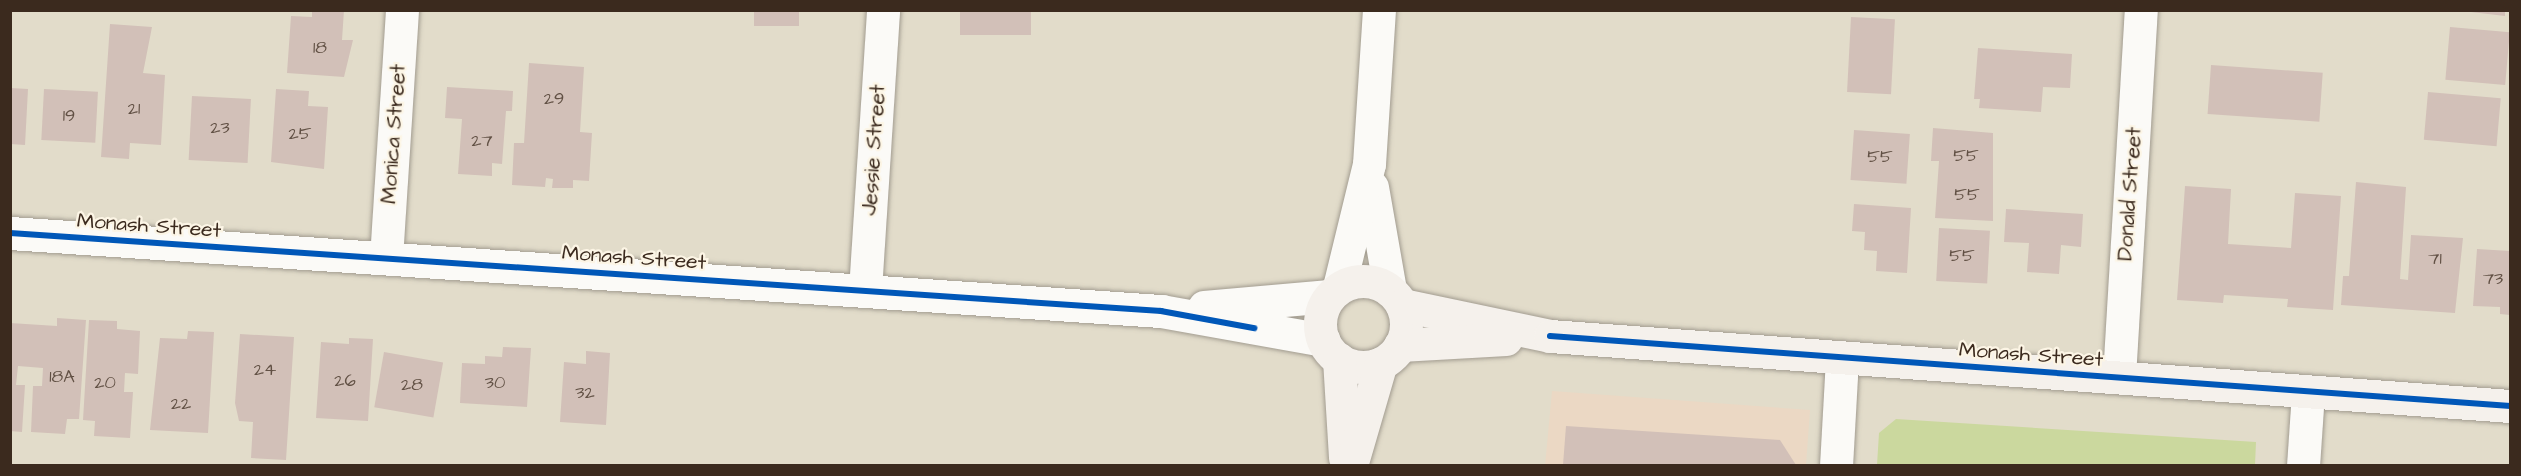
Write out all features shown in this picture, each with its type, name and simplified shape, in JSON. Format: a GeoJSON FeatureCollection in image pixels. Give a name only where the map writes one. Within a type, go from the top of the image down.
{"type":"FeatureCollection","features":[{"type":"Feature","properties":{"kind":"main road"},"geometry":{"type":"LineString","coordinates":[[1346,465],[1331,350],[1320,320],[1334,292],[1365,281],[1396,298],[1406,325],[1391,354],[1351,465]]}},
{"type":"Feature","properties":{"kind":"main road","name":"Monash Street"},"geometry":{"type":"LineString","coordinates":[[1396,298],[1550,336],[2511,406]]}},
{"type":"Feature","properties":{"kind":"main road","name":"Monash Street"},"geometry":{"type":"LineString","coordinates":[[1391,354],[1550,336]]}},
{"type":"Feature","properties":{"kind":"main road"},"geometry":{"type":"LineString","coordinates":[[1331,350],[1367,367],[1391,354]]}},
{"type":"Feature","properties":{"kind":"street","name":"Monica Street"},"geometry":{"type":"LineString","coordinates":[[386,258],[402,10]]}},
{"type":"Feature","properties":{"kind":"street","name":"Jessie Street"},"geometry":{"type":"LineString","coordinates":[[865,290],[882,10]]}},
{"type":"Feature","properties":{"kind":"street"},"geometry":{"type":"LineString","coordinates":[[1334,292],[1369,164],[1379,10]]}},
{"type":"Feature","properties":{"kind":"street","name":"Donald Street"},"geometry":{"type":"LineString","coordinates":[[2119,377],[2141,10]]}},
{"type":"Feature","properties":{"kind":"street"},"geometry":{"type":"LineString","coordinates":[[1369,164],[1396,298]]}},
{"type":"Feature","properties":{"kind":"street","name":"Monash Street"},"geometry":{"type":"LineString","coordinates":[[10,233],[1161,311],[1331,350]]}},
{"type":"Feature","properties":{"kind":"street","name":"Monash Street"},"geometry":{"type":"LineString","coordinates":[[1161,311],[1334,292]]}},
{"type":"Feature","properties":{"kind":"street"},"geometry":{"type":"LineString","coordinates":[[1836,465],[1842,358]]}},
{"type":"Feature","properties":{"kind":"street"},"geometry":{"type":"LineString","coordinates":[[2303,465],[2308,392]]}},
{"type":"Feature","properties":{"kind":"shaded area"},"geometry":{"type":"Polygon","coordinates":[[[1552,391],[1810,410],[1806,465],[1545,466],[1552,391]]]}},
{"type":"Feature","properties":{"kind":"green space"},"geometry":{"type":"Polygon","coordinates":[[[1896,419],[2256,442],[2255,465],[1877,465],[1879,433],[1896,419]]]}},
{"type":"Feature","properties":{"kind":"building"},"geometry":{"type":"Polygon","coordinates":[[[312,10],[344,10],[342,40],[353,40],[344,77],[287,73],[291,16],[312,17],[312,10]]]}},
{"type":"Feature","properties":{"kind":"building"},"geometry":{"type":"Polygon","coordinates":[[[754,10],[799,10],[799,26],[754,26],[754,10]]]}},
{"type":"Feature","properties":{"kind":"building"},"geometry":{"type":"Polygon","coordinates":[[[960,10],[1031,10],[1031,35],[960,35],[960,10]]]}},
{"type":"Feature","properties":{"kind":"building"},"geometry":{"type":"Polygon","coordinates":[[[2454,10],[2505,10],[2505,16],[2454,10]]]}},
{"type":"Feature","properties":{"kind":"building"},"geometry":{"type":"Polygon","coordinates":[[[1851,17],[1895,19],[1891,94],[1847,92],[1851,17]]]}},
{"type":"Feature","properties":{"kind":"building"},"geometry":{"type":"Polygon","coordinates":[[[110,24],[152,27],[143,73],[165,75],[161,145],[130,143],[129,159],[101,157],[110,24]]]}},
{"type":"Feature","properties":{"kind":"building"},"geometry":{"type":"Polygon","coordinates":[[[2450,27],[2510,32],[2505,85],[2445,80],[2450,27]]]}},
{"type":"Feature","properties":{"kind":"building"},"geometry":{"type":"Polygon","coordinates":[[[1978,48],[2072,54],[2070,88],[2043,87],[2041,112],[1979,108],[1980,99],[1974,99],[1978,48]]]}},
{"type":"Feature","properties":{"kind":"building"},"geometry":{"type":"Polygon","coordinates":[[[529,63],[584,67],[580,132],[592,133],[589,181],[573,180],[573,188],[552,188],[553,179],[546,178],[545,187],[512,185],[514,143],[524,143],[529,63]]]}},
{"type":"Feature","properties":{"kind":"building"},"geometry":{"type":"Polygon","coordinates":[[[2211,65],[2323,73],[2319,122],[2208,114],[2211,65]]]}},
{"type":"Feature","properties":{"kind":"building"},"geometry":{"type":"Polygon","coordinates":[[[447,87],[513,91],[512,111],[506,111],[502,164],[492,163],[492,176],[458,174],[462,119],[445,118],[447,87]]]}},
{"type":"Feature","properties":{"kind":"building"},"geometry":{"type":"Polygon","coordinates":[[[10,88],[28,89],[25,145],[10,144],[10,88]]]}},
{"type":"Feature","properties":{"kind":"building"},"geometry":{"type":"Polygon","coordinates":[[[44,89],[98,92],[95,143],[41,140],[44,89]]]}},
{"type":"Feature","properties":{"kind":"building"},"geometry":{"type":"Polygon","coordinates":[[[276,89],[309,91],[308,106],[328,107],[324,169],[271,162],[276,89]]]}},
{"type":"Feature","properties":{"kind":"building"},"geometry":{"type":"Polygon","coordinates":[[[2428,92],[2501,98],[2497,146],[2424,140],[2428,92]]]}},
{"type":"Feature","properties":{"kind":"building"},"geometry":{"type":"Polygon","coordinates":[[[192,96],[251,99],[248,163],[189,160],[192,96]]]}},
{"type":"Feature","properties":{"kind":"building"},"geometry":{"type":"Polygon","coordinates":[[[1933,128],[1993,133],[1993,221],[1935,218],[1939,161],[1931,161],[1933,128]]]}},
{"type":"Feature","properties":{"kind":"building"},"geometry":{"type":"Polygon","coordinates":[[[1854,130],[1910,134],[1906,184],[1851,180],[1854,130]]]}},
{"type":"Feature","properties":{"kind":"building"},"geometry":{"type":"Polygon","coordinates":[[[2356,182],[2406,187],[2400,279],[2408,280],[2411,235],[2463,238],[2455,313],[2341,305],[2343,276],[2349,276],[2356,182]]]}},
{"type":"Feature","properties":{"kind":"building"},"geometry":{"type":"Polygon","coordinates":[[[2185,186],[2231,189],[2228,244],[2291,248],[2295,193],[2341,196],[2333,310],[2287,307],[2288,299],[2224,295],[2223,303],[2177,300],[2185,186]]]}},
{"type":"Feature","properties":{"kind":"building"},"geometry":{"type":"Polygon","coordinates":[[[1854,204],[1911,208],[1907,273],[1876,271],[1877,251],[1864,250],[1865,232],[1852,231],[1854,204]]]}},
{"type":"Feature","properties":{"kind":"building"},"geometry":{"type":"Polygon","coordinates":[[[2006,209],[2083,214],[2081,247],[2061,245],[2059,274],[2027,272],[2029,243],[2004,242],[2006,209]]]}},
{"type":"Feature","properties":{"kind":"building"},"geometry":{"type":"Polygon","coordinates":[[[1939,228],[1990,231],[1987,284],[1936,281],[1939,228]]]}},
{"type":"Feature","properties":{"kind":"building"},"geometry":{"type":"Polygon","coordinates":[[[2477,249],[2510,251],[2510,315],[2500,314],[2500,307],[2473,306],[2477,249]]]}},
{"type":"Feature","properties":{"kind":"building"},"geometry":{"type":"Polygon","coordinates":[[[57,318],[86,320],[79,419],[67,419],[65,434],[31,432],[33,386],[42,386],[43,368],[18,366],[16,385],[25,385],[22,432],[10,431],[10,323],[57,326],[57,318]]]}},
{"type":"Feature","properties":{"kind":"building"},"geometry":{"type":"Polygon","coordinates":[[[89,320],[117,321],[117,329],[140,331],[138,374],[125,373],[124,392],[133,392],[130,438],[94,436],[95,421],[83,420],[89,320]]]}},
{"type":"Feature","properties":{"kind":"building"},"geometry":{"type":"Polygon","coordinates":[[[188,331],[214,332],[208,433],[150,430],[160,338],[187,339],[188,331]]]}},
{"type":"Feature","properties":{"kind":"building"},"geometry":{"type":"Polygon","coordinates":[[[240,334],[294,337],[286,460],[251,458],[253,422],[239,421],[235,403],[240,334]]]}},
{"type":"Feature","properties":{"kind":"building"},"geometry":{"type":"Polygon","coordinates":[[[349,338],[373,339],[368,421],[316,418],[321,342],[349,344],[349,338]]]}},
{"type":"Feature","properties":{"kind":"building"},"geometry":{"type":"Polygon","coordinates":[[[503,347],[531,348],[527,407],[460,403],[462,363],[485,364],[485,356],[502,357],[503,347]]]}},
{"type":"Feature","properties":{"kind":"building"},"geometry":{"type":"Polygon","coordinates":[[[586,351],[610,353],[606,425],[560,422],[564,362],[586,364],[586,351]]]}},
{"type":"Feature","properties":{"kind":"building"},"geometry":{"type":"Polygon","coordinates":[[[384,352],[443,362],[433,418],[374,407],[384,352]]]}},
{"type":"Feature","properties":{"kind":"building"},"geometry":{"type":"Polygon","coordinates":[[[1566,426],[1780,440],[1796,465],[1563,465],[1566,426]]]}},
{"type":"Feature","properties":{"kind":"cycle path"},"geometry":{"type":"LineString","coordinates":[[10,233],[1161,311],[1254,328]]}},
{"type":"Feature","properties":{"kind":"cycle path"},"geometry":{"type":"LineString","coordinates":[[1550,336],[2510,406]]}}]}
